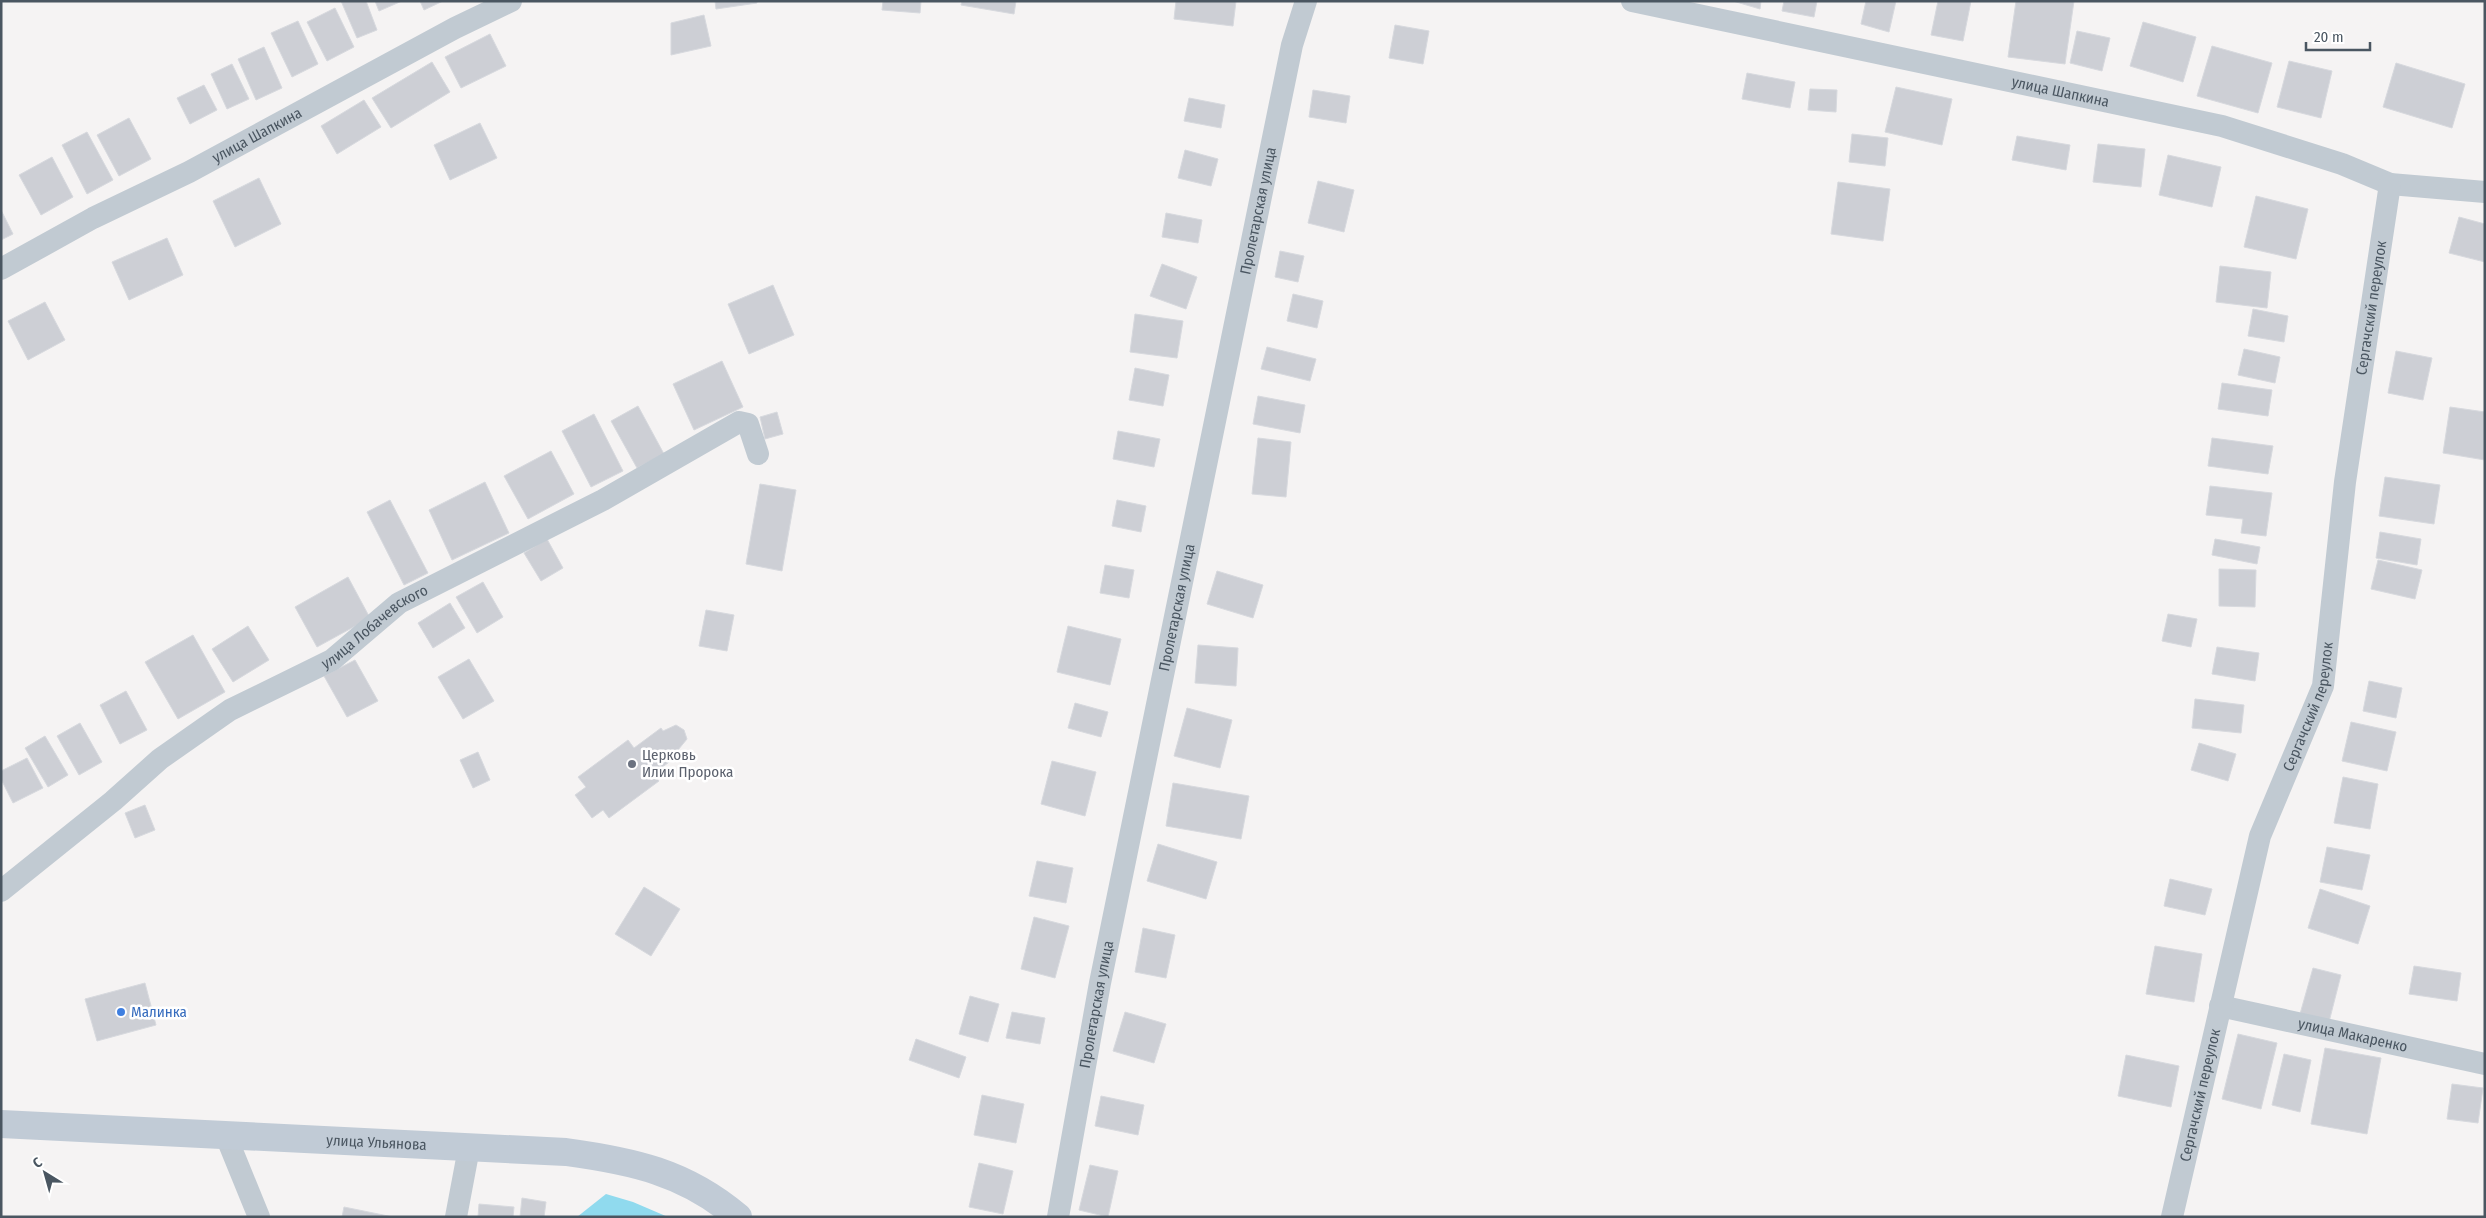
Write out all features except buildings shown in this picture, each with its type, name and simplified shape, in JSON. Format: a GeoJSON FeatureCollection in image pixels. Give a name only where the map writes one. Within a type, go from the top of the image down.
{"type":"FeatureCollection","features":[{"type":"Feature","properties":{"kind":"main road","name":"улица Ульянова"},"geometry":{"type":"LineString","coordinates":[[1,1124],[566,1152],[620,1159],[682,1179],[738,1217]]}},
{"type":"Feature","properties":{"kind":"street","name":"улица Шапкина"},"geometry":{"type":"LineString","coordinates":[[1,270],[93,218],[189,172],[455,28],[512,1]]}},
{"type":"Feature","properties":{"kind":"street","name":"Пролетарская улица"},"geometry":{"type":"LineString","coordinates":[[1058,1217],[1100,983],[1292,45],[1306,1]]}},
{"type":"Feature","properties":{"kind":"street","name":"улица Шапкина"},"geometry":{"type":"LineString","coordinates":[[1632,1],[2222,126],[2342,164],[2390,184],[2485,192]]}},
{"type":"Feature","properties":{"kind":"street","name":"Сергачский переулок"},"geometry":{"type":"LineString","coordinates":[[2172,1217],[2260,836],[2322,686],[2345,482],[2390,184]]}},
{"type":"Feature","properties":{"kind":"street","name":"улица Лобачевского"},"geometry":{"type":"LineString","coordinates":[[1,890],[113,801],[160,759],[230,710],[332,660],[399,604],[603,500],[739,422],[748,424],[758,454]]}},
{"type":"Feature","properties":{"kind":"street","name":"улица Макаренко"},"geometry":{"type":"LineString","coordinates":[[2220,1006],[2485,1064]]}},
{"type":"Feature","properties":{"kind":"street"},"geometry":{"type":"LineString","coordinates":[[226,1136],[258,1217]]}},
{"type":"Feature","properties":{"kind":"street"},"geometry":{"type":"LineString","coordinates":[[456,1217],[469,1148]]}},
{"type":"Feature","properties":{"kind":"water"},"geometry":{"type":"Polygon","coordinates":[[[606,1194],[633,1202],[668,1217],[577,1217],[606,1194]]]}},
{"type":"Feature","properties":{"kind":"place","name":"Церковь Илии Пророка"},"geometry":{"type":"Point","coordinates":[632,764]}},
{"type":"Feature","properties":{"kind":"place","name":"Малинка"},"geometry":{"type":"Point","coordinates":[121,1012]}}]}
